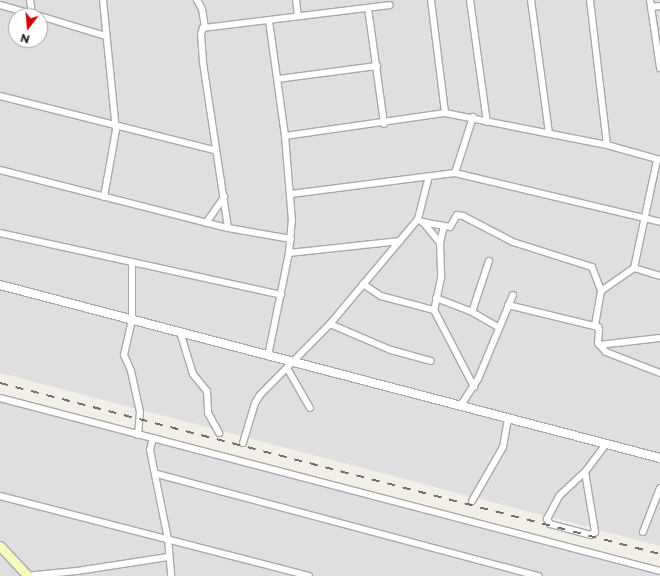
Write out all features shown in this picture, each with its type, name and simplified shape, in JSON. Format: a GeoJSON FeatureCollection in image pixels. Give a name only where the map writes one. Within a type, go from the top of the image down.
{"type":"FeatureCollection","features":[{"type":"Feature","properties":{"kind":"main road"},"geometry":{"type":"LineString","coordinates":[[0,546],[26,576]]}},
{"type":"Feature","properties":{"kind":"street"},"geometry":{"type":"LineString","coordinates":[[103,0],[116,136],[104,197]]}},
{"type":"Feature","properties":{"kind":"street"},"geometry":{"type":"LineString","coordinates":[[197,0],[202,9],[205,27],[202,31],[201,42],[214,150],[224,197],[228,228]]}},
{"type":"Feature","properties":{"kind":"street"},"geometry":{"type":"LineString","coordinates":[[296,0],[298,16]]}},
{"type":"Feature","properties":{"kind":"street"},"geometry":{"type":"LineString","coordinates":[[431,0],[445,113]]}},
{"type":"Feature","properties":{"kind":"street"},"geometry":{"type":"LineString","coordinates":[[470,0],[487,122]]}},
{"type":"Feature","properties":{"kind":"street"},"geometry":{"type":"LineString","coordinates":[[531,0],[549,133]]}},
{"type":"Feature","properties":{"kind":"street"},"geometry":{"type":"LineString","coordinates":[[590,0],[607,145]]}},
{"type":"Feature","properties":{"kind":"street"},"geometry":{"type":"LineString","coordinates":[[660,6],[650,3],[660,68]]}},
{"type":"Feature","properties":{"kind":"street"},"geometry":{"type":"LineString","coordinates":[[0,5],[11,8]]}},
{"type":"Feature","properties":{"kind":"street"},"geometry":{"type":"LineString","coordinates":[[205,27],[390,5]]}},
{"type":"Feature","properties":{"kind":"street"},"geometry":{"type":"LineString","coordinates":[[368,8],[384,124]]}},
{"type":"Feature","properties":{"kind":"street"},"geometry":{"type":"LineString","coordinates":[[48,19],[106,36]]}},
{"type":"Feature","properties":{"kind":"street"},"geometry":{"type":"LineString","coordinates":[[268,356],[291,239],[291,194],[278,79],[269,20]]}},
{"type":"Feature","properties":{"kind":"street"},"geometry":{"type":"LineString","coordinates":[[278,79],[377,66]]}},
{"type":"Feature","properties":{"kind":"street"},"geometry":{"type":"LineString","coordinates":[[0,96],[214,150]]}},
{"type":"Feature","properties":{"kind":"street"},"geometry":{"type":"LineString","coordinates":[[285,136],[384,124],[445,113],[473,117],[487,122],[607,145],[659,160],[634,268],[601,291]]}},
{"type":"Feature","properties":{"kind":"street"},"geometry":{"type":"LineString","coordinates":[[455,172],[473,117]]}},
{"type":"Feature","properties":{"kind":"street"},"geometry":{"type":"LineString","coordinates":[[0,170],[206,223],[291,239]]}},
{"type":"Feature","properties":{"kind":"street"},"geometry":{"type":"LineString","coordinates":[[291,194],[455,172],[660,222]]}},
{"type":"Feature","properties":{"kind":"street"},"geometry":{"type":"LineString","coordinates":[[243,443],[255,403],[268,386],[290,366],[330,324],[400,241],[420,221],[429,176]]}},
{"type":"Feature","properties":{"kind":"street"},"geometry":{"type":"LineString","coordinates":[[206,223],[224,197]]}},
{"type":"Feature","properties":{"kind":"street"},"geometry":{"type":"LineString","coordinates":[[420,221],[444,226],[452,226],[457,215],[463,216],[513,242],[588,265],[594,269],[601,291],[596,319],[599,345],[606,352],[660,373]]}},
{"type":"Feature","properties":{"kind":"street"},"geometry":{"type":"LineString","coordinates":[[420,221],[440,243]]}},
{"type":"Feature","properties":{"kind":"street"},"geometry":{"type":"LineString","coordinates":[[444,226],[440,243],[441,278],[434,310],[474,387]]}},
{"type":"Feature","properties":{"kind":"street"},"geometry":{"type":"LineString","coordinates":[[0,233],[280,295]]}},
{"type":"Feature","properties":{"kind":"street"},"geometry":{"type":"LineString","coordinates":[[289,253],[400,241]]}},
{"type":"Feature","properties":{"kind":"street"},"geometry":{"type":"LineString","coordinates":[[472,312],[489,260]]}},
{"type":"Feature","properties":{"kind":"street"},"geometry":{"type":"LineString","coordinates":[[132,263],[132,320],[124,355],[131,371],[140,412],[138,435]]}},
{"type":"Feature","properties":{"kind":"street"},"geometry":{"type":"LineString","coordinates":[[634,268],[660,276]]}},
{"type":"Feature","properties":{"kind":"street"},"geometry":{"type":"LineString","coordinates":[[363,284],[380,296],[434,310]]}},
{"type":"Feature","properties":{"kind":"street"},"geometry":{"type":"LineString","coordinates":[[0,285],[268,356],[290,366],[461,405],[660,458]]}},
{"type":"Feature","properties":{"kind":"street"},"geometry":{"type":"LineString","coordinates":[[461,405],[474,387],[513,294]]}},
{"type":"Feature","properties":{"kind":"street"},"geometry":{"type":"LineString","coordinates":[[436,298],[472,312],[498,327]]}},
{"type":"Feature","properties":{"kind":"street"},"geometry":{"type":"LineString","coordinates":[[508,305],[598,327]]}},
{"type":"Feature","properties":{"kind":"street"},"geometry":{"type":"LineString","coordinates":[[330,324],[391,350],[431,361]]}},
{"type":"Feature","properties":{"kind":"street"},"geometry":{"type":"LineString","coordinates":[[180,332],[192,374],[207,391],[208,414],[219,433]]}},
{"type":"Feature","properties":{"kind":"street"},"geometry":{"type":"LineString","coordinates":[[599,345],[660,338]]}},
{"type":"Feature","properties":{"kind":"street"},"geometry":{"type":"LineString","coordinates":[[290,366],[310,408]]}},
{"type":"Feature","properties":{"kind":"street"},"geometry":{"type":"LineString","coordinates":[[0,398],[660,571]]}},
{"type":"Feature","properties":{"kind":"street"},"geometry":{"type":"LineString","coordinates":[[472,501],[503,447],[508,418]]}},
{"type":"Feature","properties":{"kind":"street"},"geometry":{"type":"LineString","coordinates":[[153,438],[150,450],[157,474],[168,539],[168,557],[171,576]]}},
{"type":"Feature","properties":{"kind":"street"},"geometry":{"type":"LineString","coordinates":[[585,472],[595,532],[591,535],[546,521],[550,509],[558,496],[585,472],[606,444]]}},
{"type":"Feature","properties":{"kind":"street"},"geometry":{"type":"LineString","coordinates":[[157,474],[540,576]]}},
{"type":"Feature","properties":{"kind":"street"},"geometry":{"type":"LineString","coordinates":[[643,532],[660,488]]}},
{"type":"Feature","properties":{"kind":"street"},"geometry":{"type":"LineString","coordinates":[[0,496],[309,576]]}},
{"type":"Feature","properties":{"kind":"street"},"geometry":{"type":"LineString","coordinates":[[26,576],[77,571],[168,557]]}},
{"type":"Feature","properties":{"kind":"shaded area"},"geometry":{"type":"Polygon","coordinates":[[[0,0],[660,0],[660,546],[0,373],[0,0]]]}},
{"type":"Feature","properties":{"kind":"shaded area"},"geometry":{"type":"Polygon","coordinates":[[[0,396],[660,570],[660,576],[0,576],[0,396]]]}},
{"type":"Feature","properties":{"kind":"railway"},"geometry":{"type":"LineString","coordinates":[[0,383],[660,554]]}}]}
